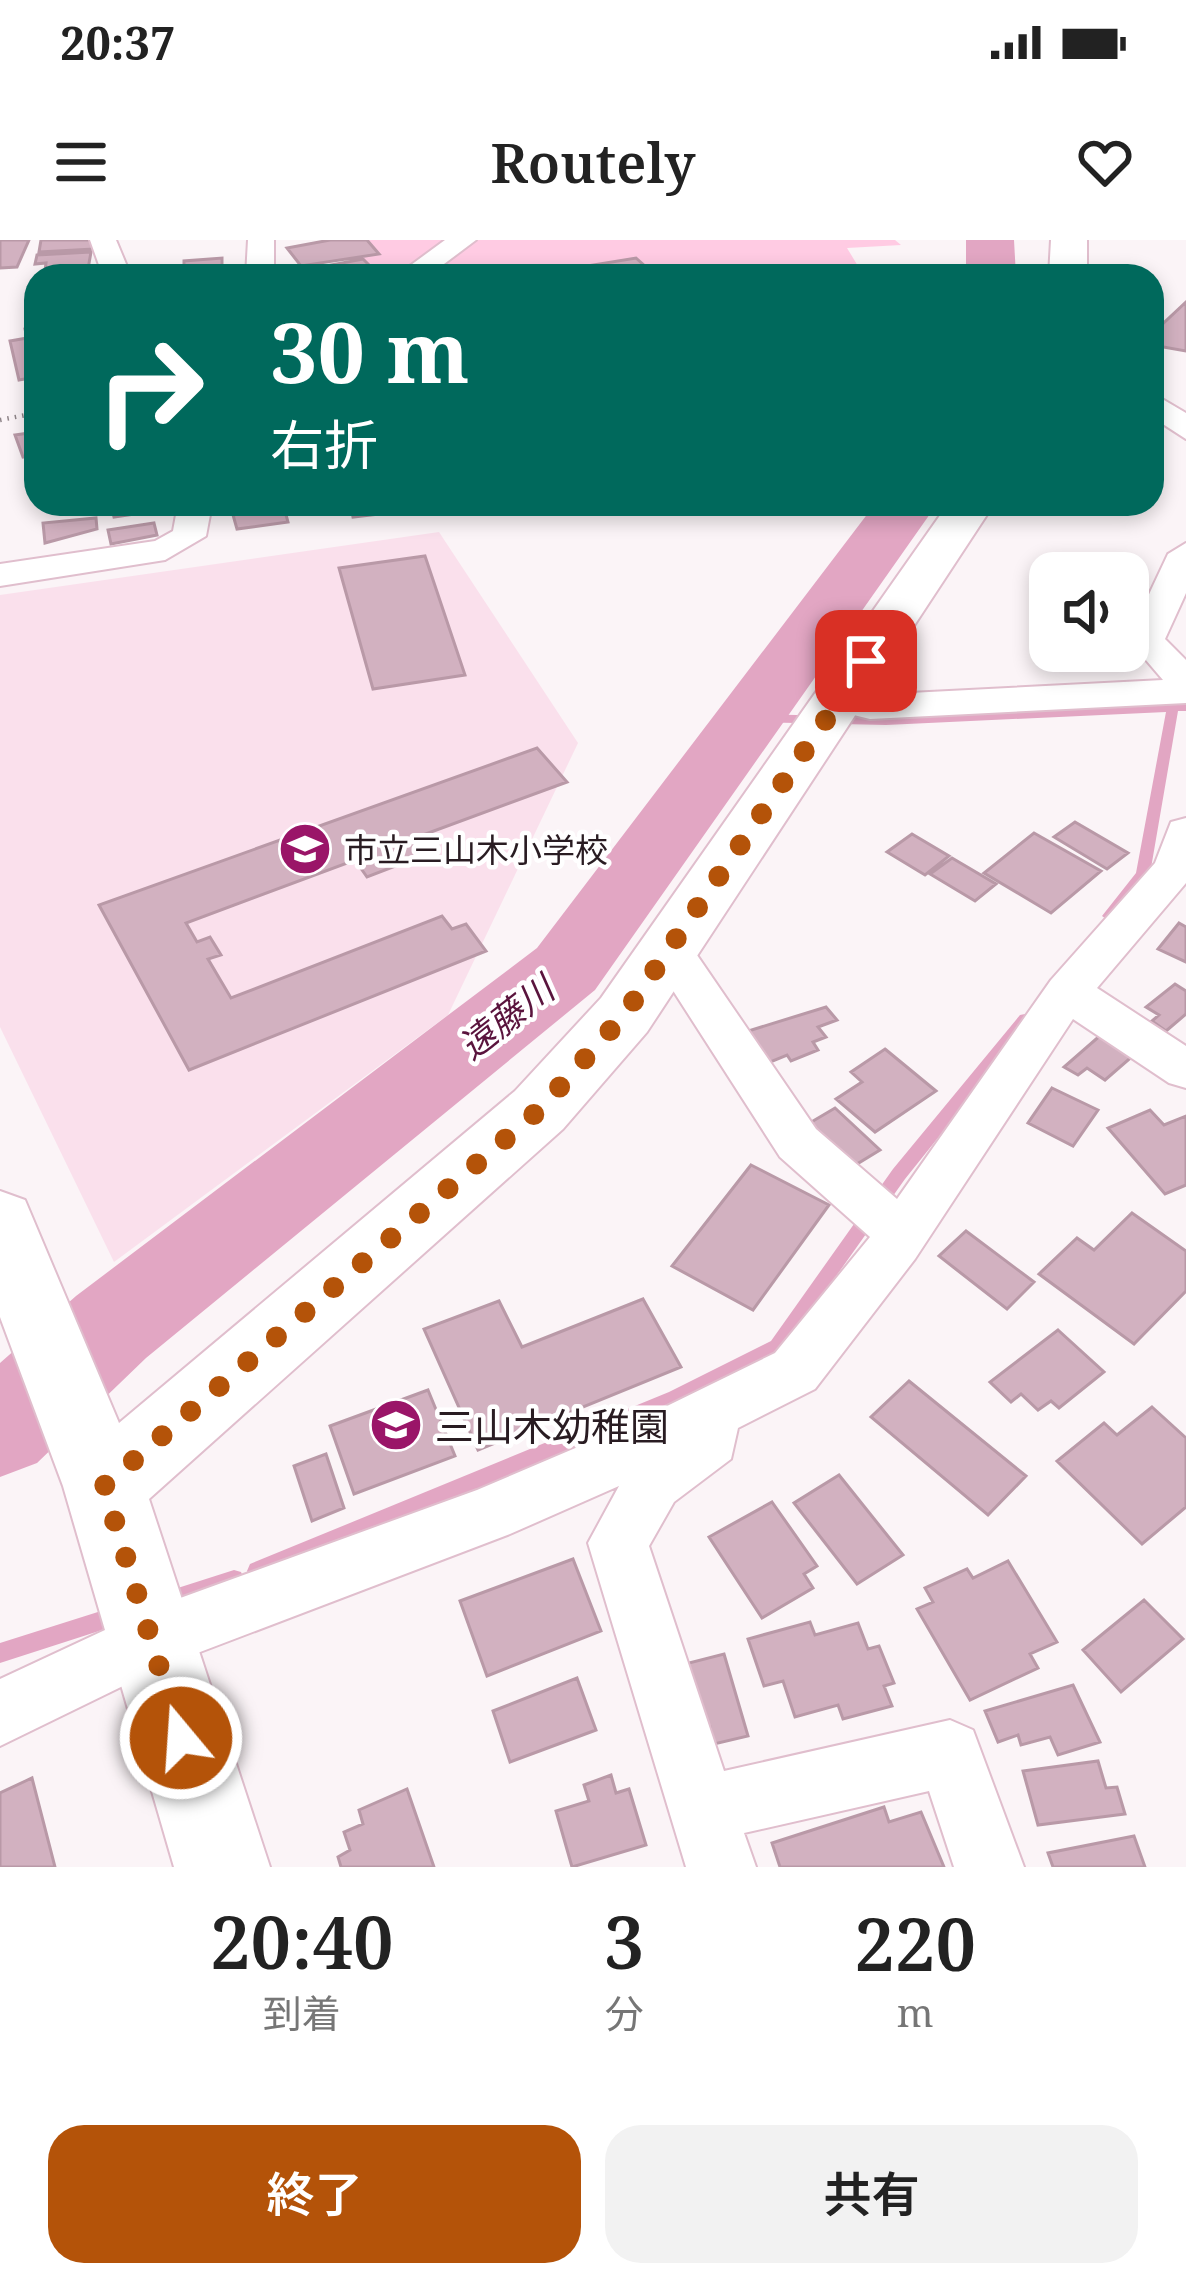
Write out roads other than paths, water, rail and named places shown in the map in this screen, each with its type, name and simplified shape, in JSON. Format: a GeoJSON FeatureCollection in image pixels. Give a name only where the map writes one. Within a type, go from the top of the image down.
{"type":"FeatureCollection","features":[{"type":"Feature","properties":{"kind":"street"},"geometry":{"type":"LineString","coordinates":[[428,264],[463,240]]}},
{"type":"Feature","properties":{"kind":"street"},"geometry":{"type":"LineString","coordinates":[[0,575],[165,550],[189,536],[193,516]]}},
{"type":"Feature","properties":{"kind":"street"},"geometry":{"type":"LineString","coordinates":[[93,1457],[539,1110],[624,1015],[963,516]]}},
{"type":"Feature","properties":{"kind":"street"},"geometry":{"type":"LineString","coordinates":[[1186,554],[1146,640],[1186,687]]}},
{"type":"Feature","properties":{"kind":"street"},"geometry":{"type":"LineString","coordinates":[[839,700],[870,706],[1186,687]]}},
{"type":"Feature","properties":{"kind":"street"},"geometry":{"type":"LineString","coordinates":[[0,1713],[150,1640],[489,1514],[795,1371],[902,1234],[1067,992],[1175,868],[1185,840]]}},
{"type":"Feature","properties":{"kind":"street"},"geometry":{"type":"LineString","coordinates":[[670,950],[798,1143],[902,1234]]}},
{"type":"Feature","properties":{"kind":"street"},"geometry":{"type":"LineString","coordinates":[[1067,992],[1186,1070]]}},
{"type":"Feature","properties":{"kind":"street"},"geometry":{"type":"LineString","coordinates":[[0,1221],[93,1457],[222,1867]]}},
{"type":"Feature","properties":{"kind":"street"},"geometry":{"type":"LineString","coordinates":[[713,1413],[710,1440],[653,1483],[618,1543],[712,1838],[950,1753],[989,1867]]}},
{"type":"Feature","properties":{"kind":"waterway","name":"遠藤川"},"geometry":{"type":"LineString","coordinates":[[990,240],[991,264]]}},
{"type":"Feature","properties":{"kind":"waterway","name":"遠藤川"},"geometry":{"type":"LineString","coordinates":[[0,1429],[111,1327],[566,969],[897,516]]}},
{"type":"Feature","properties":{"kind":"waterway"},"geometry":{"type":"LineString","coordinates":[[1173,708],[1186,707]]}},
{"type":"Feature","properties":{"kind":"waterway"},"geometry":{"type":"LineString","coordinates":[[749,718],[886,721],[1173,708]]}},
{"type":"Feature","properties":{"kind":"waterway"},"geometry":{"type":"LineString","coordinates":[[1109,916],[1143,874],[1173,708]]}},
{"type":"Feature","properties":{"kind":"waterway"},"geometry":{"type":"LineString","coordinates":[[257,1571],[675,1398],[777,1346],[899,1174],[1025,1019]]}},
{"type":"Feature","properties":{"kind":"waterway"},"geometry":{"type":"LineString","coordinates":[[166,1601],[234,1579]]}},
{"type":"Feature","properties":{"kind":"waterway"},"geometry":{"type":"LineString","coordinates":[[0,1653],[120,1615]]}},
{"type":"Feature","properties":{"kind":"place","name":"市立三山木小学校"},"geometry":{"type":"Point","coordinates":[305,849]}},
{"type":"Feature","properties":{"kind":"place","name":"三山木幼稚園"},"geometry":{"type":"Point","coordinates":[396,1425]}}]}
